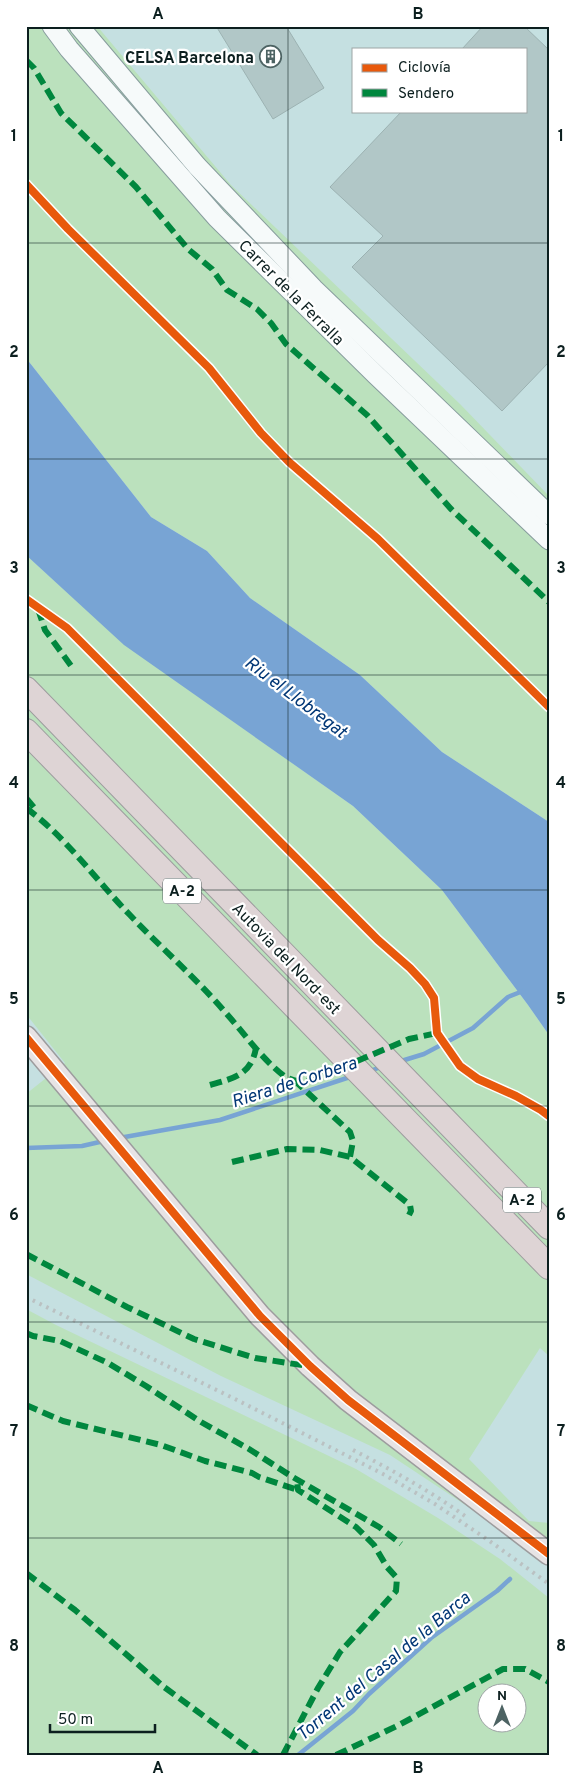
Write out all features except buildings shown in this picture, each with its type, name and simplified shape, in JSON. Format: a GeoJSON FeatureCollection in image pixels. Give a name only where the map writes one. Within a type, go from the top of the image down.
{"type":"FeatureCollection","features":[{"type":"Feature","properties":{"kind":"highway","name":"Autovia del Nord-est"},"geometry":{"type":"LineString","coordinates":[[26,689],[549,1227]]}},
{"type":"Feature","properties":{"kind":"highway","name":"Autovia del Nord-est"},"geometry":{"type":"LineString","coordinates":[[26,731],[549,1268]]}},
{"type":"Feature","properties":{"kind":"main road"},"geometry":{"type":"LineString","coordinates":[[26,1037],[260,1316],[310,1366],[348,1400],[549,1554]]}},
{"type":"Feature","properties":{"kind":"street","name":"Carrer de la Ferralla"},"geometry":{"type":"LineString","coordinates":[[52,26],[69,49],[217,218],[376,375],[549,540]]}},
{"type":"Feature","properties":{"kind":"street","name":"Carrer de la Ferralla"},"geometry":{"type":"LineString","coordinates":[[79,26],[197,166],[314,289],[549,515]]}},
{"type":"Feature","properties":{"kind":"green space"},"geometry":{"type":"Polygon","coordinates":[[[26,26],[97,26],[231,185],[460,404],[549,496],[549,822],[442,752],[360,675],[250,598],[207,551],[151,517],[26,358],[26,26]]]}},
{"type":"Feature","properties":{"kind":"green space"},"geometry":{"type":"Polygon","coordinates":[[[26,555],[125,645],[353,806],[442,890],[549,1035],[549,1356],[540,1348],[469,1459],[529,1521],[549,1523],[549,1566],[476,1512],[390,1455],[221,1376],[26,1274],[26,1094],[65,1063],[26,1014],[26,555]]]}},
{"type":"Feature","properties":{"kind":"green space"},"geometry":{"type":"Polygon","coordinates":[[[26,1309],[356,1469],[438,1518],[500,1559],[549,1598],[549,1755],[26,1755],[26,1309]]]}},
{"type":"Feature","properties":{"kind":"water","name":"Riu el Llobregat"},"geometry":{"type":"Polygon","coordinates":[[[26,358],[151,517],[207,551],[250,598],[360,675],[442,752],[549,822],[549,1035],[442,890],[353,806],[124,645],[26,555],[26,358]]]}},
{"type":"Feature","properties":{"kind":"waterway","name":"Riera de Corbera"},"geometry":{"type":"LineString","coordinates":[[398,1062],[424,1054],[473,1028],[508,997],[523,991]]}},
{"type":"Feature","properties":{"kind":"waterway","name":"Riera de Corbera"},"geometry":{"type":"LineString","coordinates":[[367,1072],[384,1066]]}},
{"type":"Feature","properties":{"kind":"waterway","name":"Riera de Corbera"},"geometry":{"type":"LineString","coordinates":[[119,1138],[220,1120],[353,1076]]}},
{"type":"Feature","properties":{"kind":"waterway","name":"Riera de Corbera"},"geometry":{"type":"LineString","coordinates":[[26,1148],[82,1146],[104,1141]]}},
{"type":"Feature","properties":{"kind":"waterway","name":"Torrent del Casal de la Barca"},"geometry":{"type":"LineString","coordinates":[[298,1755],[353,1711],[431,1638],[497,1591],[510,1579]]}},
{"type":"Feature","properties":{"kind":"railway"},"geometry":{"type":"LineString","coordinates":[[26,1297],[385,1475],[435,1504],[549,1584]]}},
{"type":"Feature","properties":{"kind":"railway"},"geometry":{"type":"LineString","coordinates":[[353,1450],[410,1481],[465,1516]]}},
{"type":"Feature","properties":{"kind":"marked path"},"geometry":{"type":"LineString","coordinates":[[26,60],[34,68],[61,113],[136,187],[188,249],[212,269],[227,290],[257,309],[271,323],[286,344],[367,415],[451,509],[549,602]]}},
{"type":"Feature","properties":{"kind":"marked path"},"geometry":{"type":"LineString","coordinates":[[38,609],[45,630],[72,667]]}},
{"type":"Feature","properties":{"kind":"marked path"},"geometry":{"type":"LineString","coordinates":[[26,798],[37,811]]}},
{"type":"Feature","properties":{"kind":"marked path"},"geometry":{"type":"LineString","coordinates":[[26,808],[41,819],[67,845],[116,901],[190,974],[253,1045],[287,1078],[297,1081],[310,1081],[409,1039],[437,1033]]}},
{"type":"Feature","properties":{"kind":"marked path"},"geometry":{"type":"LineString","coordinates":[[210,1085],[227,1080],[246,1070],[254,1057],[256,1048]]}},
{"type":"Feature","properties":{"kind":"marked path"},"geometry":{"type":"LineString","coordinates":[[294,1080],[350,1132],[353,1141],[350,1157],[410,1205],[411,1211],[409,1215]]}},
{"type":"Feature","properties":{"kind":"marked path"},"geometry":{"type":"LineString","coordinates":[[232,1162],[287,1149],[320,1150],[350,1157]]}},
{"type":"Feature","properties":{"kind":"marked path"},"geometry":{"type":"LineString","coordinates":[[26,1254],[127,1307],[194,1339],[255,1358],[308,1366]]}},
{"type":"Feature","properties":{"kind":"marked path"},"geometry":{"type":"LineString","coordinates":[[26,1333],[60,1341],[108,1363],[201,1422],[379,1527],[401,1544]]}},
{"type":"Feature","properties":{"kind":"marked path"},"geometry":{"type":"LineString","coordinates":[[26,1405],[63,1421],[161,1445],[205,1461],[252,1473],[298,1490]]}},
{"type":"Feature","properties":{"kind":"marked path"},"geometry":{"type":"LineString","coordinates":[[283,1755],[318,1688],[340,1652],[396,1591],[397,1578],[387,1567],[374,1545],[356,1527],[298,1490],[297,1479]]}},
{"type":"Feature","properties":{"kind":"marked path"},"geometry":{"type":"LineString","coordinates":[[26,1573],[75,1610],[164,1687],[257,1755]]}},
{"type":"Feature","properties":{"kind":"marked path"},"geometry":{"type":"LineString","coordinates":[[336,1755],[399,1725],[503,1669],[525,1669],[549,1682]]}},
{"type":"Feature","properties":{"kind":"cycle path"},"geometry":{"type":"LineString","coordinates":[[26,184],[68,229],[209,368],[261,433],[289,462],[378,539],[549,707]]}},
{"type":"Feature","properties":{"kind":"cycle path"},"geometry":{"type":"LineString","coordinates":[[26,599],[67,628],[378,940],[425,984],[434,998],[437,1033],[460,1066],[478,1079],[516,1096],[549,1116]]}},
{"type":"Feature","properties":{"kind":"cycle path"},"geometry":{"type":"LineString","coordinates":[[26,1037],[260,1316],[310,1366],[348,1400],[549,1554]]}},
{"type":"Feature","properties":{"kind":"place","name":"CELSA Barcelona"},"geometry":{"type":"Point","coordinates":[270,57]}}]}
